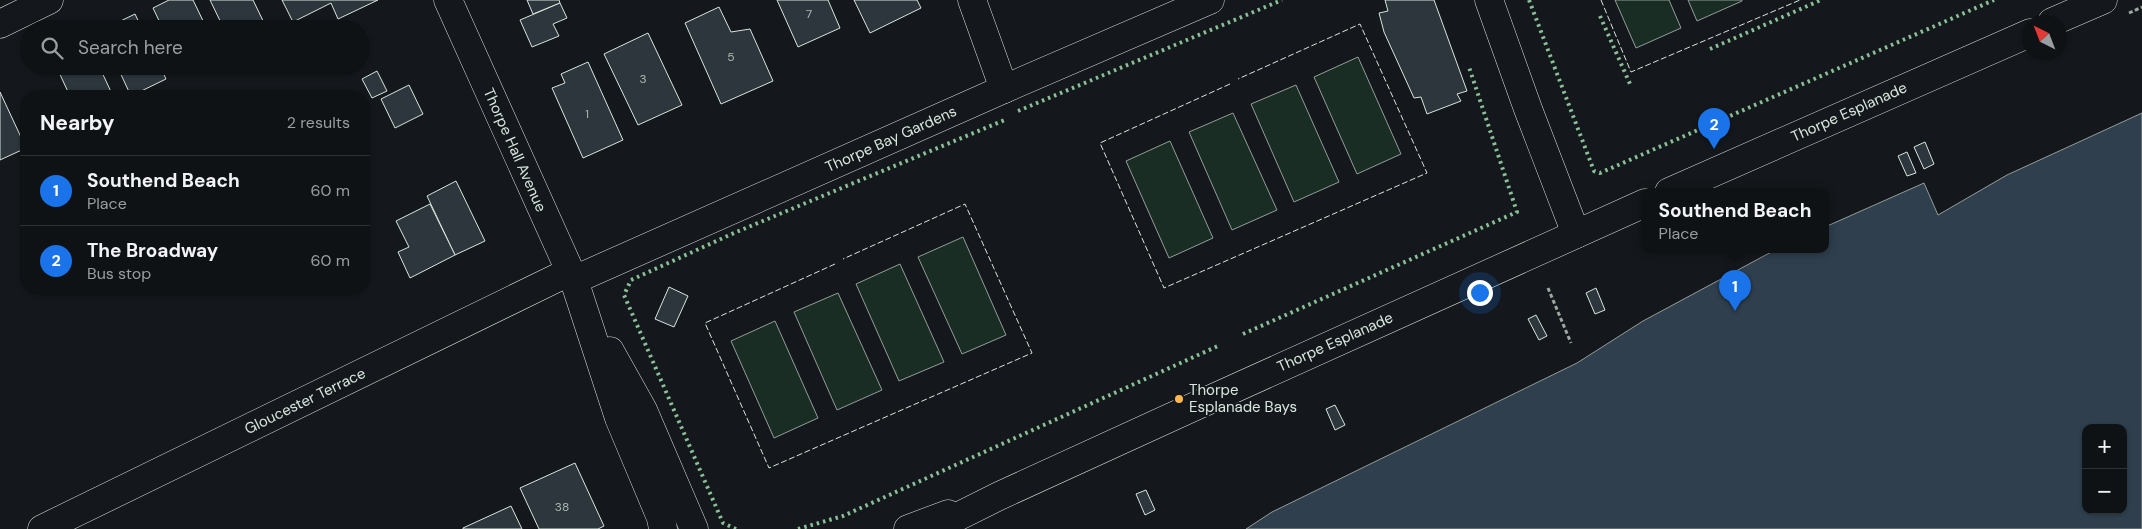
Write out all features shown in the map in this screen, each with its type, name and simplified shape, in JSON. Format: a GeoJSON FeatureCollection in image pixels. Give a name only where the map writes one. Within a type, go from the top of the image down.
{"type":"FeatureCollection","features":[{"type":"Feature","properties":{"kind":"street"},"geometry":{"type":"LineString","coordinates":[[0,24],[49,0]]}},
{"type":"Feature","properties":{"kind":"street","name":"Thorpe Hall Avenue"},"geometry":{"type":"LineString","coordinates":[[448,0],[575,284],[643,410],[694,529]]}},
{"type":"Feature","properties":{"kind":"street"},"geometry":{"type":"LineString","coordinates":[[972,0],[1004,89]]}},
{"type":"Feature","properties":{"kind":"street","name":"Thorpe Bay Gardens"},"geometry":{"type":"LineString","coordinates":[[575,284],[1004,89],[1210,0]]}},
{"type":"Feature","properties":{"kind":"street"},"geometry":{"type":"LineString","coordinates":[[1489,0],[1576,234]]}},
{"type":"Feature","properties":{"kind":"street"},"geometry":{"type":"LineString","coordinates":[[2067,16],[2103,0]]}},
{"type":"Feature","properties":{"kind":"street","name":"Thorpe Esplanade"},"geometry":{"type":"LineString","coordinates":[[1678,188],[2022,36]]}},
{"type":"Feature","properties":{"kind":"street","name":"Thorpe Esplanade"},"geometry":{"type":"LineString","coordinates":[[933,529],[999,496],[1641,205]]}},
{"type":"Feature","properties":{"kind":"street","name":"Thorpe Hall Avenue"},"geometry":{"type":"LineString","coordinates":[[575,284],[619,418],[661,518],[663,529]]}},
{"type":"Feature","properties":{"kind":"street","name":"Gloucester Terrace"},"geometry":{"type":"LineString","coordinates":[[42,529],[575,284]]}},
{"type":"Feature","properties":{"kind":"street","name":"Thorpe Esplanade"},"geometry":{"type":"LineString","coordinates":[[908,529],[999,496]]}},
{"type":"Feature","properties":{"kind":"path"},"geometry":{"type":"LineString","coordinates":[[1548,288],[1570,342]]}},
{"type":"Feature","properties":{"kind":"green space"},"geometry":{"type":"Polygon","coordinates":[[[1615,0],[1669,0],[1681,28],[1636,48],[1615,0]]]}},
{"type":"Feature","properties":{"kind":"green space"},"geometry":{"type":"Polygon","coordinates":[[[1688,0],[1742,0],[1742,1],[1697,21],[1688,0]]]}},
{"type":"Feature","properties":{"kind":"green space"},"geometry":{"type":"Polygon","coordinates":[[[1358,57],[1401,154],[1357,174],[1314,77],[1358,57]]]}},
{"type":"Feature","properties":{"kind":"green space"},"geometry":{"type":"Polygon","coordinates":[[[1296,85],[1339,182],[1294,202],[1251,104],[1296,85]]]}},
{"type":"Feature","properties":{"kind":"green space"},"geometry":{"type":"Polygon","coordinates":[[[1233,113],[1277,210],[1232,230],[1189,132],[1233,113]]]}},
{"type":"Feature","properties":{"kind":"green space"},"geometry":{"type":"Polygon","coordinates":[[[1170,141],[1213,238],[1169,258],[1126,161],[1170,141]]]}},
{"type":"Feature","properties":{"kind":"green space"},"geometry":{"type":"Polygon","coordinates":[[[963,237],[1006,335],[962,354],[918,257],[963,237]]]}},
{"type":"Feature","properties":{"kind":"green space"},"geometry":{"type":"Polygon","coordinates":[[[900,264],[944,362],[899,381],[856,284],[900,264]]]}},
{"type":"Feature","properties":{"kind":"green space"},"geometry":{"type":"Polygon","coordinates":[[[838,293],[882,390],[837,410],[794,312],[838,293]]]}},
{"type":"Feature","properties":{"kind":"green space"},"geometry":{"type":"Polygon","coordinates":[[[775,321],[818,418],[774,438],[731,341],[775,321]]]}},
{"type":"Feature","properties":{"kind":"water"},"geometry":{"type":"Polygon","coordinates":[[[2142,113],[2142,529],[1246,529],[1272,512],[1577,363],[1643,321],[1769,253],[1829,253],[1829,225],[1924,183],[1938,215],[2007,175],[2142,113]]]}},
{"type":"Feature","properties":{"kind":"building"},"geometry":{"type":"Polygon","coordinates":[[[169,0],[193,0],[203,20],[159,20],[153,8],[169,0]]]}},
{"type":"Feature","properties":{"kind":"building"},"geometry":{"type":"Polygon","coordinates":[[[210,0],[253,0],[263,20],[220,20],[210,0]]]}},
{"type":"Feature","properties":{"kind":"building"},"geometry":{"type":"Polygon","coordinates":[[[282,0],[378,0],[338,19],[331,3],[297,20],[292,20],[282,0]]]}},
{"type":"Feature","properties":{"kind":"building"},"geometry":{"type":"Polygon","coordinates":[[[527,0],[559,0],[560,3],[533,14],[527,0]]]}},
{"type":"Feature","properties":{"kind":"building"},"geometry":{"type":"Polygon","coordinates":[[[777,0],[828,0],[840,28],[798,47],[777,0]]]}},
{"type":"Feature","properties":{"kind":"building"},"geometry":{"type":"Polygon","coordinates":[[[854,0],[917,0],[921,8],[870,33],[854,0]]]}},
{"type":"Feature","properties":{"kind":"building"},"geometry":{"type":"Polygon","coordinates":[[[1385,0],[1434,0],[1467,91],[1457,94],[1461,101],[1427,114],[1421,97],[1414,98],[1384,32],[1379,13],[1388,11],[1385,0]]]}},
{"type":"Feature","properties":{"kind":"building"},"geometry":{"type":"Polygon","coordinates":[[[560,3],[567,18],[553,24],[559,36],[532,47],[520,20],[560,3]]]}},
{"type":"Feature","properties":{"kind":"building"},"geometry":{"type":"Polygon","coordinates":[[[719,7],[731,32],[750,29],[773,81],[721,104],[685,23],[719,7]]]}},
{"type":"Feature","properties":{"kind":"building"},"geometry":{"type":"Polygon","coordinates":[[[135,14],[138,20],[123,20],[135,14]]]}},
{"type":"Feature","properties":{"kind":"building"},"geometry":{"type":"Polygon","coordinates":[[[648,33],[682,105],[638,125],[604,54],[648,33]]]}},
{"type":"Feature","properties":{"kind":"building"},"geometry":{"type":"Polygon","coordinates":[[[588,62],[623,140],[583,158],[552,88],[565,83],[561,74],[588,62]]]}},
{"type":"Feature","properties":{"kind":"building"},"geometry":{"type":"Polygon","coordinates":[[[377,71],[387,91],[372,98],[370,90],[368,90],[362,79],[377,71]]]}},
{"type":"Feature","properties":{"kind":"building"},"geometry":{"type":"Polygon","coordinates":[[[60,75],[103,75],[110,90],[67,90],[60,75]]]}},
{"type":"Feature","properties":{"kind":"building"},"geometry":{"type":"Polygon","coordinates":[[[121,75],[164,75],[166,79],[143,90],[128,90],[121,75]]]}},
{"type":"Feature","properties":{"kind":"building"},"geometry":{"type":"Polygon","coordinates":[[[409,85],[423,114],[395,128],[381,99],[409,85]]]}},
{"type":"Feature","properties":{"kind":"building"},"geometry":{"type":"Polygon","coordinates":[[[0,92],[20,135],[20,151],[0,160],[0,92]]]}},
{"type":"Feature","properties":{"kind":"building"},"geometry":{"type":"Polygon","coordinates":[[[1925,142],[1934,164],[1924,169],[1914,147],[1925,142]]]}},
{"type":"Feature","properties":{"kind":"building"},"geometry":{"type":"Polygon","coordinates":[[[1907,152],[1916,173],[1907,176],[1898,156],[1907,152]]]}},
{"type":"Feature","properties":{"kind":"building"},"geometry":{"type":"Polygon","coordinates":[[[456,181],[485,241],[455,255],[427,196],[456,181]]]}},
{"type":"Feature","properties":{"kind":"building"},"geometry":{"type":"Polygon","coordinates":[[[430,204],[455,255],[410,278],[398,252],[409,247],[396,221],[430,204]]]}},
{"type":"Feature","properties":{"kind":"building"},"geometry":{"type":"Polygon","coordinates":[[[669,287],[688,296],[674,327],[655,319],[669,287]]]}},
{"type":"Feature","properties":{"kind":"building"},"geometry":{"type":"Polygon","coordinates":[[[1596,288],[1605,310],[1595,314],[1586,293],[1596,288]]]}},
{"type":"Feature","properties":{"kind":"building"},"geometry":{"type":"Polygon","coordinates":[[[1536,315],[1547,336],[1539,340],[1528,319],[1536,315]]]}},
{"type":"Feature","properties":{"kind":"building"},"geometry":{"type":"Polygon","coordinates":[[[1335,405],[1345,425],[1335,430],[1326,409],[1335,405]]]}},
{"type":"Feature","properties":{"kind":"building"},"geometry":{"type":"Polygon","coordinates":[[[575,463],[604,526],[598,529],[539,529],[520,488],[575,463]]]}},
{"type":"Feature","properties":{"kind":"building"},"geometry":{"type":"Polygon","coordinates":[[[1146,490],[1155,510],[1145,515],[1136,494],[1146,490]]]}},
{"type":"Feature","properties":{"kind":"building"},"geometry":{"type":"Polygon","coordinates":[[[511,506],[522,529],[463,529],[463,528],[511,506]]]}},
{"type":"Feature","properties":{"kind":"hedge"},"geometry":{"type":"LineString","coordinates":[[1018,111],[1282,0]]}},
{"type":"Feature","properties":{"kind":"hedge"},"geometry":{"type":"LineString","coordinates":[[1529,0],[1594,171],[1600,173],[1994,0]]}},
{"type":"Feature","properties":{"kind":"hedge"},"geometry":{"type":"LineString","coordinates":[[1710,49],[1821,0]]}},
{"type":"Feature","properties":{"kind":"hedge"},"geometry":{"type":"LineString","coordinates":[[1600,16],[1630,84]]}},
{"type":"Feature","properties":{"kind":"hedge"},"geometry":{"type":"LineString","coordinates":[[1243,334],[1517,212],[1469,67]]}},
{"type":"Feature","properties":{"kind":"hedge"},"geometry":{"type":"LineString","coordinates":[[736,529],[723,523],[624,295],[631,280],[734,233],[1007,119]]}},
{"type":"Feature","properties":{"kind":"hedge"},"geometry":{"type":"LineString","coordinates":[[798,529],[843,516],[1218,346]]}},
{"type":"Feature","properties":{"kind":"fence"},"geometry":{"type":"LineString","coordinates":[[1601,0],[1631,72],[1800,0]]}},
{"type":"Feature","properties":{"kind":"fence"},"geometry":{"type":"LineString","coordinates":[[1230,84],[1100,143],[1164,288],[1427,173],[1360,24],[1238,79]]}},
{"type":"Feature","properties":{"kind":"fence"},"geometry":{"type":"LineString","coordinates":[[835,264],[705,323],[769,468],[1032,353],[965,204],[843,259]]}},
{"type":"Feature","properties":{"kind":"place","name":"The Broadway"},"geometry":{"type":"Point","coordinates":[1714,149]}},
{"type":"Feature","properties":{"kind":"place","name":"Southend Beach"},"geometry":{"type":"Point","coordinates":[1735,311]}},
{"type":"Feature","properties":{"kind":"place","name":"Thorpe Esplanade Bays"},"geometry":{"type":"Point","coordinates":[1179,399]}}]}
